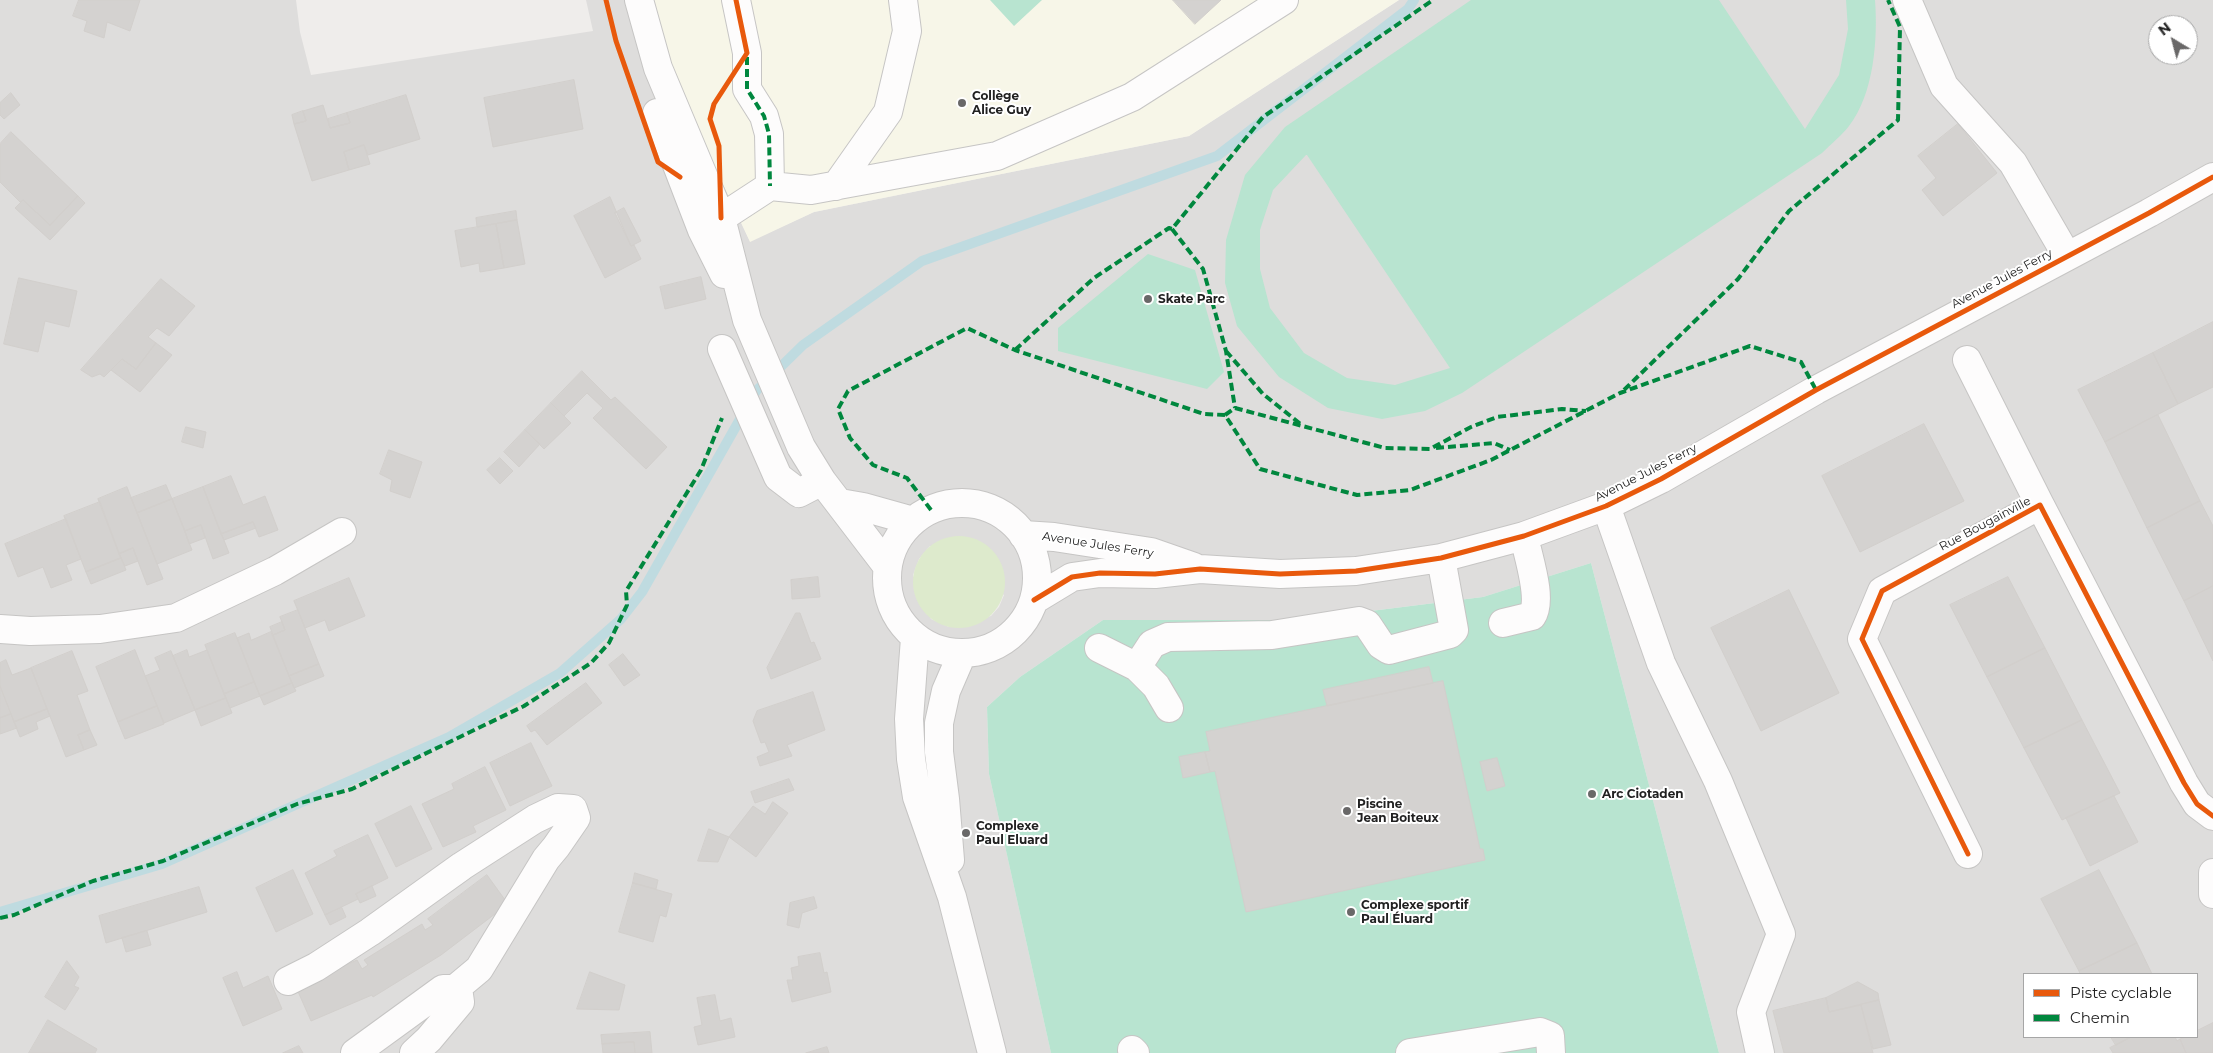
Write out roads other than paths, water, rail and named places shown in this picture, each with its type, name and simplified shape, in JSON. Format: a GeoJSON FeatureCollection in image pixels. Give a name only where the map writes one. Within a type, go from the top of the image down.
{"type":"FeatureCollection","features":[{"type":"Feature","properties":{"kind":"street"},"geometry":{"type":"LineString","coordinates":[[621,0],[642,74],[680,177],[702,230],[752,332],[800,447],[822,481],[887,566]]}},
{"type":"Feature","properties":{"kind":"street"},"geometry":{"type":"LineString","coordinates":[[639,0],[658,68],[721,218],[752,332]]}},
{"type":"Feature","properties":{"kind":"street"},"geometry":{"type":"LineString","coordinates":[[736,0],[747,53],[747,90],[764,116],[770,134],[770,186]]}},
{"type":"Feature","properties":{"kind":"street"},"geometry":{"type":"LineString","coordinates":[[836,186],[888,112],[907,31],[903,0]]}},
{"type":"Feature","properties":{"kind":"street"},"geometry":{"type":"LineString","coordinates":[[721,218],[770,186],[811,190],[997,156],[1132,98],[1284,0]]}},
{"type":"Feature","properties":{"kind":"street"},"geometry":{"type":"LineString","coordinates":[[1907,0],[1944,86],[2012,163],[2067,256]]}},
{"type":"Feature","properties":{"kind":"street","name":"Avenue Jules Ferry"},"geometry":{"type":"LineString","coordinates":[[1034,600],[1072,577],[1100,573],[1155,574],[1200,569],[1280,574],[1356,571],[1441,558],[1524,536],[1606,506],[1662,479],[1816,390],[2213,177]]}},
{"type":"Feature","properties":{"kind":"street"},"geometry":{"type":"LineString","coordinates":[[722,349],[778,477],[799,493],[822,481]]}},
{"type":"Feature","properties":{"kind":"street","name":"Rue Bougainville"},"geometry":{"type":"LineString","coordinates":[[1967,360],[2184,783],[2197,804],[2213,816]]}},
{"type":"Feature","properties":{"kind":"street"},"geometry":{"type":"LineString","coordinates":[[840,504],[863,507],[914,521]]}},
{"type":"Feature","properties":{"kind":"street"},"geometry":{"type":"LineString","coordinates":[[951,504],[971,504],[991,509],[1009,519],[1024,535],[1032,549],[1037,566],[1037,583],[1034,600],[1026,618],[1013,634],[997,645],[980,652],[962,654],[945,652],[930,647],[916,638],[902,624],[892,606],[887,586],[887,566],[896,541],[914,521],[931,510],[951,504]]}},
{"type":"Feature","properties":{"kind":"street","name":"Rue Bougainville"},"geometry":{"type":"LineString","coordinates":[[1968,854],[1862,639],[1882,591],[2040,505]]}},
{"type":"Feature","properties":{"kind":"street"},"geometry":{"type":"LineString","coordinates":[[1606,506],[1661,663],[1718,781],[1781,934],[1751,1012],[1760,1053]]}},
{"type":"Feature","properties":{"kind":"street"},"geometry":{"type":"LineString","coordinates":[[0,629],[30,631],[100,630],[176,618],[275,571],[342,532]]}},
{"type":"Feature","properties":{"kind":"street","name":"Avenue Jules Ferry"},"geometry":{"type":"LineString","coordinates":[[1024,535],[1054,537],[1151,552],[1200,569]]}},
{"type":"Feature","properties":{"kind":"street"},"geometry":{"type":"LineString","coordinates":[[1503,622],[1532,616],[1537,608],[1524,536]]}},
{"type":"Feature","properties":{"kind":"street"},"geometry":{"type":"LineString","coordinates":[[1137,667],[1152,644],[1168,637],[1272,635],[1359,621],[1367,624],[1381,645],[1389,650],[1450,634],[1454,630],[1441,558]]}},
{"type":"Feature","properties":{"kind":"street"},"geometry":{"type":"LineString","coordinates":[[916,638],[909,718],[911,759],[917,797],[952,897],[992,1053]]}},
{"type":"Feature","properties":{"kind":"street"},"geometry":{"type":"LineString","coordinates":[[1099,648],[1137,667],[1156,686],[1169,708]]}},
{"type":"Feature","properties":{"kind":"street"},"geometry":{"type":"LineString","coordinates":[[952,897],[938,723],[946,691],[962,654]]}},
{"type":"Feature","properties":{"kind":"street"},"geometry":{"type":"LineString","coordinates":[[288,981],[316,967],[370,932],[462,866],[535,818],[558,808],[573,809],[576,818],[556,848],[546,859],[479,969],[455,989],[443,989],[355,1053]]}},
{"type":"Feature","properties":{"kind":"street"},"geometry":{"type":"LineString","coordinates":[[2213,873],[2213,894]]}},
{"type":"Feature","properties":{"kind":"street"},"geometry":{"type":"LineString","coordinates":[[414,1053],[429,1039],[460,1002],[459,995],[455,989]]}},
{"type":"Feature","properties":{"kind":"street"},"geometry":{"type":"LineString","coordinates":[[1420,1052],[1540,1032],[1550,1036],[1551,1053]]}},
{"type":"Feature","properties":{"kind":"waterway"},"geometry":{"type":"LineString","coordinates":[[0,912],[162,864],[449,737],[560,673],[621,619],[642,592],[756,391],[803,345],[922,261],[1217,156],[1408,9],[1414,0]]}},
{"type":"Feature","properties":{"kind":"place","name":"Collège Alice Guy"},"geometry":{"type":"Point","coordinates":[962,103]}},
{"type":"Feature","properties":{"kind":"place","name":"Skate Parc"},"geometry":{"type":"Point","coordinates":[1148,299]}},
{"type":"Feature","properties":{"kind":"place","name":"Arc Ciotaden"},"geometry":{"type":"Point","coordinates":[1592,794]}},
{"type":"Feature","properties":{"kind":"place","name":"Piscine Jean Boiteux"},"geometry":{"type":"Point","coordinates":[1347,811]}},
{"type":"Feature","properties":{"kind":"place","name":"Complexe Paul Eluard"},"geometry":{"type":"Point","coordinates":[966,833]}},
{"type":"Feature","properties":{"kind":"place","name":"Complexe sportif Paul Éluard"},"geometry":{"type":"Point","coordinates":[1351,912]}}]}
